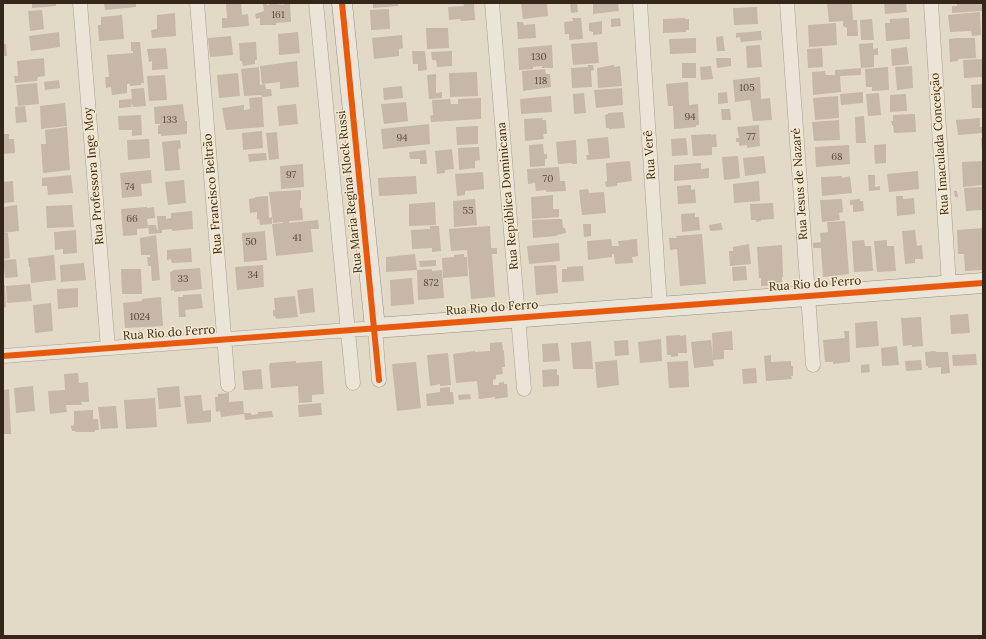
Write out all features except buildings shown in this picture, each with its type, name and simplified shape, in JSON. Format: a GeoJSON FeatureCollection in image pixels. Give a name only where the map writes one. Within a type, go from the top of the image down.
{"type":"FeatureCollection","features":[{"type":"Feature","properties":{"kind":"street","name":"Rua Professora Inge Moy"},"geometry":{"type":"LineString","coordinates":[[80,3],[108,348]]}},
{"type":"Feature","properties":{"kind":"street","name":"Rua Francisco Beltrão"},"geometry":{"type":"LineString","coordinates":[[197,3],[228,385]]}},
{"type":"Feature","properties":{"kind":"street","name":"Rua Maria Regina Klock Russi"},"geometry":{"type":"LineString","coordinates":[[316,3],[352,383]]}},
{"type":"Feature","properties":{"kind":"street","name":"Rua Maria Regina Klock Russi"},"geometry":{"type":"LineString","coordinates":[[342,3],[379,380]]}},
{"type":"Feature","properties":{"kind":"street","name":"Rua República Dominicana"},"geometry":{"type":"LineString","coordinates":[[492,3],[524,388]]}},
{"type":"Feature","properties":{"kind":"street","name":"Rua Verê"},"geometry":{"type":"LineString","coordinates":[[640,3],[660,307]]}},
{"type":"Feature","properties":{"kind":"street","name":"Rua Jesus de Nazaré"},"geometry":{"type":"LineString","coordinates":[[787,3],[814,366]]}},
{"type":"Feature","properties":{"kind":"street","name":"Rua Imaculada Conceição"},"geometry":{"type":"LineString","coordinates":[[931,3],[948,285]]}},
{"type":"Feature","properties":{"kind":"street","name":"Rua Rio do Ferro"},"geometry":{"type":"LineString","coordinates":[[3,356],[983,283]]}},
{"type":"Feature","properties":{"kind":"cycle path"},"geometry":{"type":"LineString","coordinates":[[342,3],[379,380]]}},
{"type":"Feature","properties":{"kind":"cycle path"},"geometry":{"type":"LineString","coordinates":[[3,356],[983,283]]}}]}
